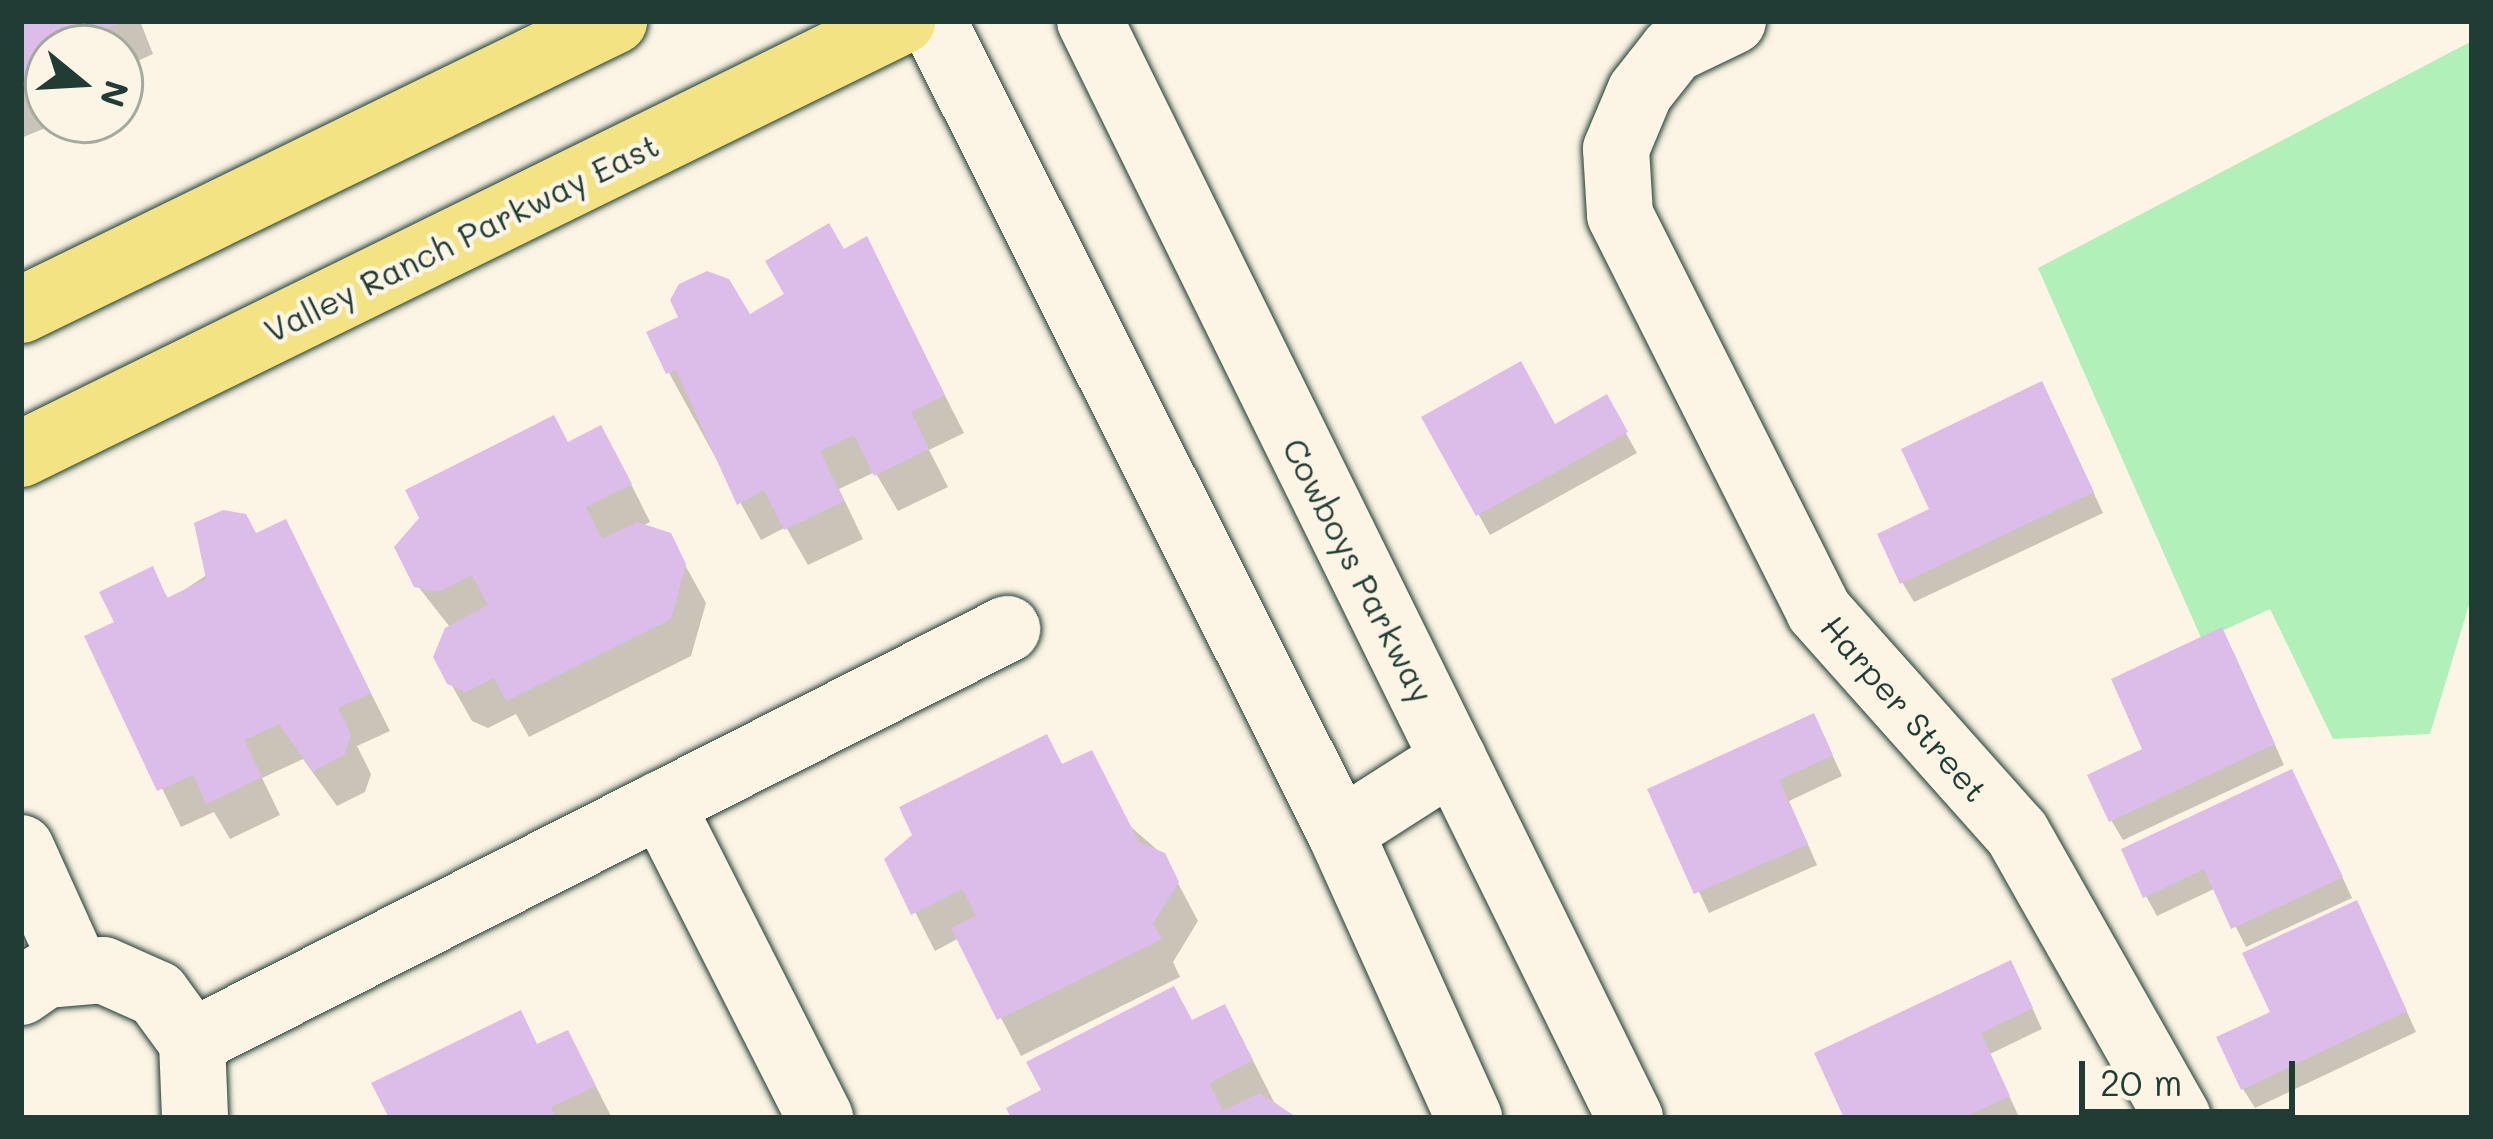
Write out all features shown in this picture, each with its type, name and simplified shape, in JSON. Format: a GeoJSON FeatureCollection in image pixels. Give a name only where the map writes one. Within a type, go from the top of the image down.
{"type":"FeatureCollection","features":[{"type":"Feature","properties":{"kind":"main road"},"geometry":{"type":"LineString","coordinates":[[21,310],[614,21]]}},
{"type":"Feature","properties":{"kind":"main road","name":"Valley Ranch Parkway East"},"geometry":{"type":"LineString","coordinates":[[21,454],[902,21]]}},
{"type":"Feature","properties":{"kind":"street"},"geometry":{"type":"LineString","coordinates":[[933,21],[1340,832],[1469,1118]]}},
{"type":"Feature","properties":{"kind":"street","name":"Cowboys Parkway"},"geometry":{"type":"LineString","coordinates":[[1090,21],[1630,1118]]}},
{"type":"Feature","properties":{"kind":"street","name":"Harper Street"},"geometry":{"type":"LineString","coordinates":[[1733,21],[1672,50],[1616,149],[1620,215],[1670,330],[1819,611],[2017,833],[2178,1118]]}},
{"type":"Feature","properties":{"kind":"street"},"geometry":{"type":"LineString","coordinates":[[192,1042],[1006,629]]}},
{"type":"Feature","properties":{"kind":"street"},"geometry":{"type":"LineString","coordinates":[[1340,832],[1454,759]]}},
{"type":"Feature","properties":{"kind":"street"},"geometry":{"type":"LineString","coordinates":[[661,804],[820,1118]]}},
{"type":"Feature","properties":{"kind":"street"},"geometry":{"type":"LineString","coordinates":[[21,848],[49,982],[103,970],[157,994],[192,1042],[195,1118]]}},
{"type":"Feature","properties":{"kind":"green space"},"geometry":{"type":"Polygon","coordinates":[[[2472,41],[2472,595],[2430,734],[2333,739],[2270,609],[2202,640],[2038,268],[2472,41]]]}},
{"type":"Feature","properties":{"kind":"building"},"geometry":{"type":"Polygon","coordinates":[[[21,21],[124,21],[24,24],[21,93],[21,21]]]}},
{"type":"Feature","properties":{"kind":"building"},"geometry":{"type":"Polygon","coordinates":[[[829,223],[844,249],[867,236],[945,395],[911,412],[929,449],[874,476],[854,435],[820,451],[844,501],[784,530],[764,490],[737,505],[676,370],[666,374],[646,332],[678,317],[670,300],[679,284],[707,271],[729,279],[750,314],[784,294],[765,261],[829,223]]]}},
{"type":"Feature","properties":{"kind":"building"},"geometry":{"type":"Polygon","coordinates":[[[1521,361],[1555,424],[1607,394],[1628,432],[1476,516],[1421,417],[1521,361]]]}},
{"type":"Feature","properties":{"kind":"building"},"geometry":{"type":"Polygon","coordinates":[[[2042,381],[2094,492],[1900,584],[1877,534],[1929,509],[1901,449],[2042,381]]]}},
{"type":"Feature","properties":{"kind":"building"},"geometry":{"type":"Polygon","coordinates":[[[554,415],[568,442],[601,425],[632,484],[586,507],[602,539],[637,522],[671,533],[686,564],[671,619],[506,701],[494,678],[466,692],[447,684],[433,657],[445,628],[488,605],[472,575],[438,592],[414,587],[394,547],[419,518],[405,490],[554,415]]]}},
{"type":"Feature","properties":{"kind":"building"},"geometry":{"type":"Polygon","coordinates":[[[223,510],[246,514],[256,533],[286,519],[371,693],[338,708],[351,734],[345,754],[313,771],[279,724],[244,740],[262,777],[206,804],[193,775],[157,791],[84,636],[114,622],[99,592],[153,566],[167,598],[206,579],[194,523],[223,510]]]}},
{"type":"Feature","properties":{"kind":"building"},"geometry":{"type":"Polygon","coordinates":[[[2222,627],[2275,744],[2109,822],[2087,775],[2142,749],[2111,679],[2222,627]]]}},
{"type":"Feature","properties":{"kind":"building"},"geometry":{"type":"Polygon","coordinates":[[[1814,713],[1833,755],[1779,780],[1808,844],[1694,894],[1647,789],[1814,713]]]}},
{"type":"Feature","properties":{"kind":"building"},"geometry":{"type":"Polygon","coordinates":[[[1047,734],[1062,764],[1092,750],[1139,842],[1165,853],[1179,882],[1153,923],[1162,939],[997,1020],[951,928],[976,916],[962,889],[911,915],[884,859],[912,835],[899,807],[1047,734]]]}},
{"type":"Feature","properties":{"kind":"building"},"geometry":{"type":"Polygon","coordinates":[[[2292,769],[2343,877],[2231,929],[2204,869],[2143,898],[2121,849],[2292,769]]]}},
{"type":"Feature","properties":{"kind":"building"},"geometry":{"type":"Polygon","coordinates":[[[2357,900],[2407,1011],[2241,1090],[2216,1037],[2270,1012],[2242,953],[2357,900]]]}},
{"type":"Feature","properties":{"kind":"building"},"geometry":{"type":"Polygon","coordinates":[[[2011,960],[2033,1008],[1981,1033],[2010,1096],[1962,1118],[1844,1118],[1814,1053],[2011,960]]]}},
{"type":"Feature","properties":{"kind":"building"},"geometry":{"type":"Polygon","coordinates":[[[1174,986],[1192,1020],[1225,1004],[1253,1060],[1209,1083],[1223,1111],[1259,1093],[1298,1118],[1011,1118],[1006,1108],[1041,1090],[1026,1062],[1174,986]]]}},
{"type":"Feature","properties":{"kind":"building"},"geometry":{"type":"Polygon","coordinates":[[[521,1010],[537,1044],[568,1030],[596,1086],[551,1107],[556,1118],[389,1118],[371,1083],[521,1010]]]}}]}
